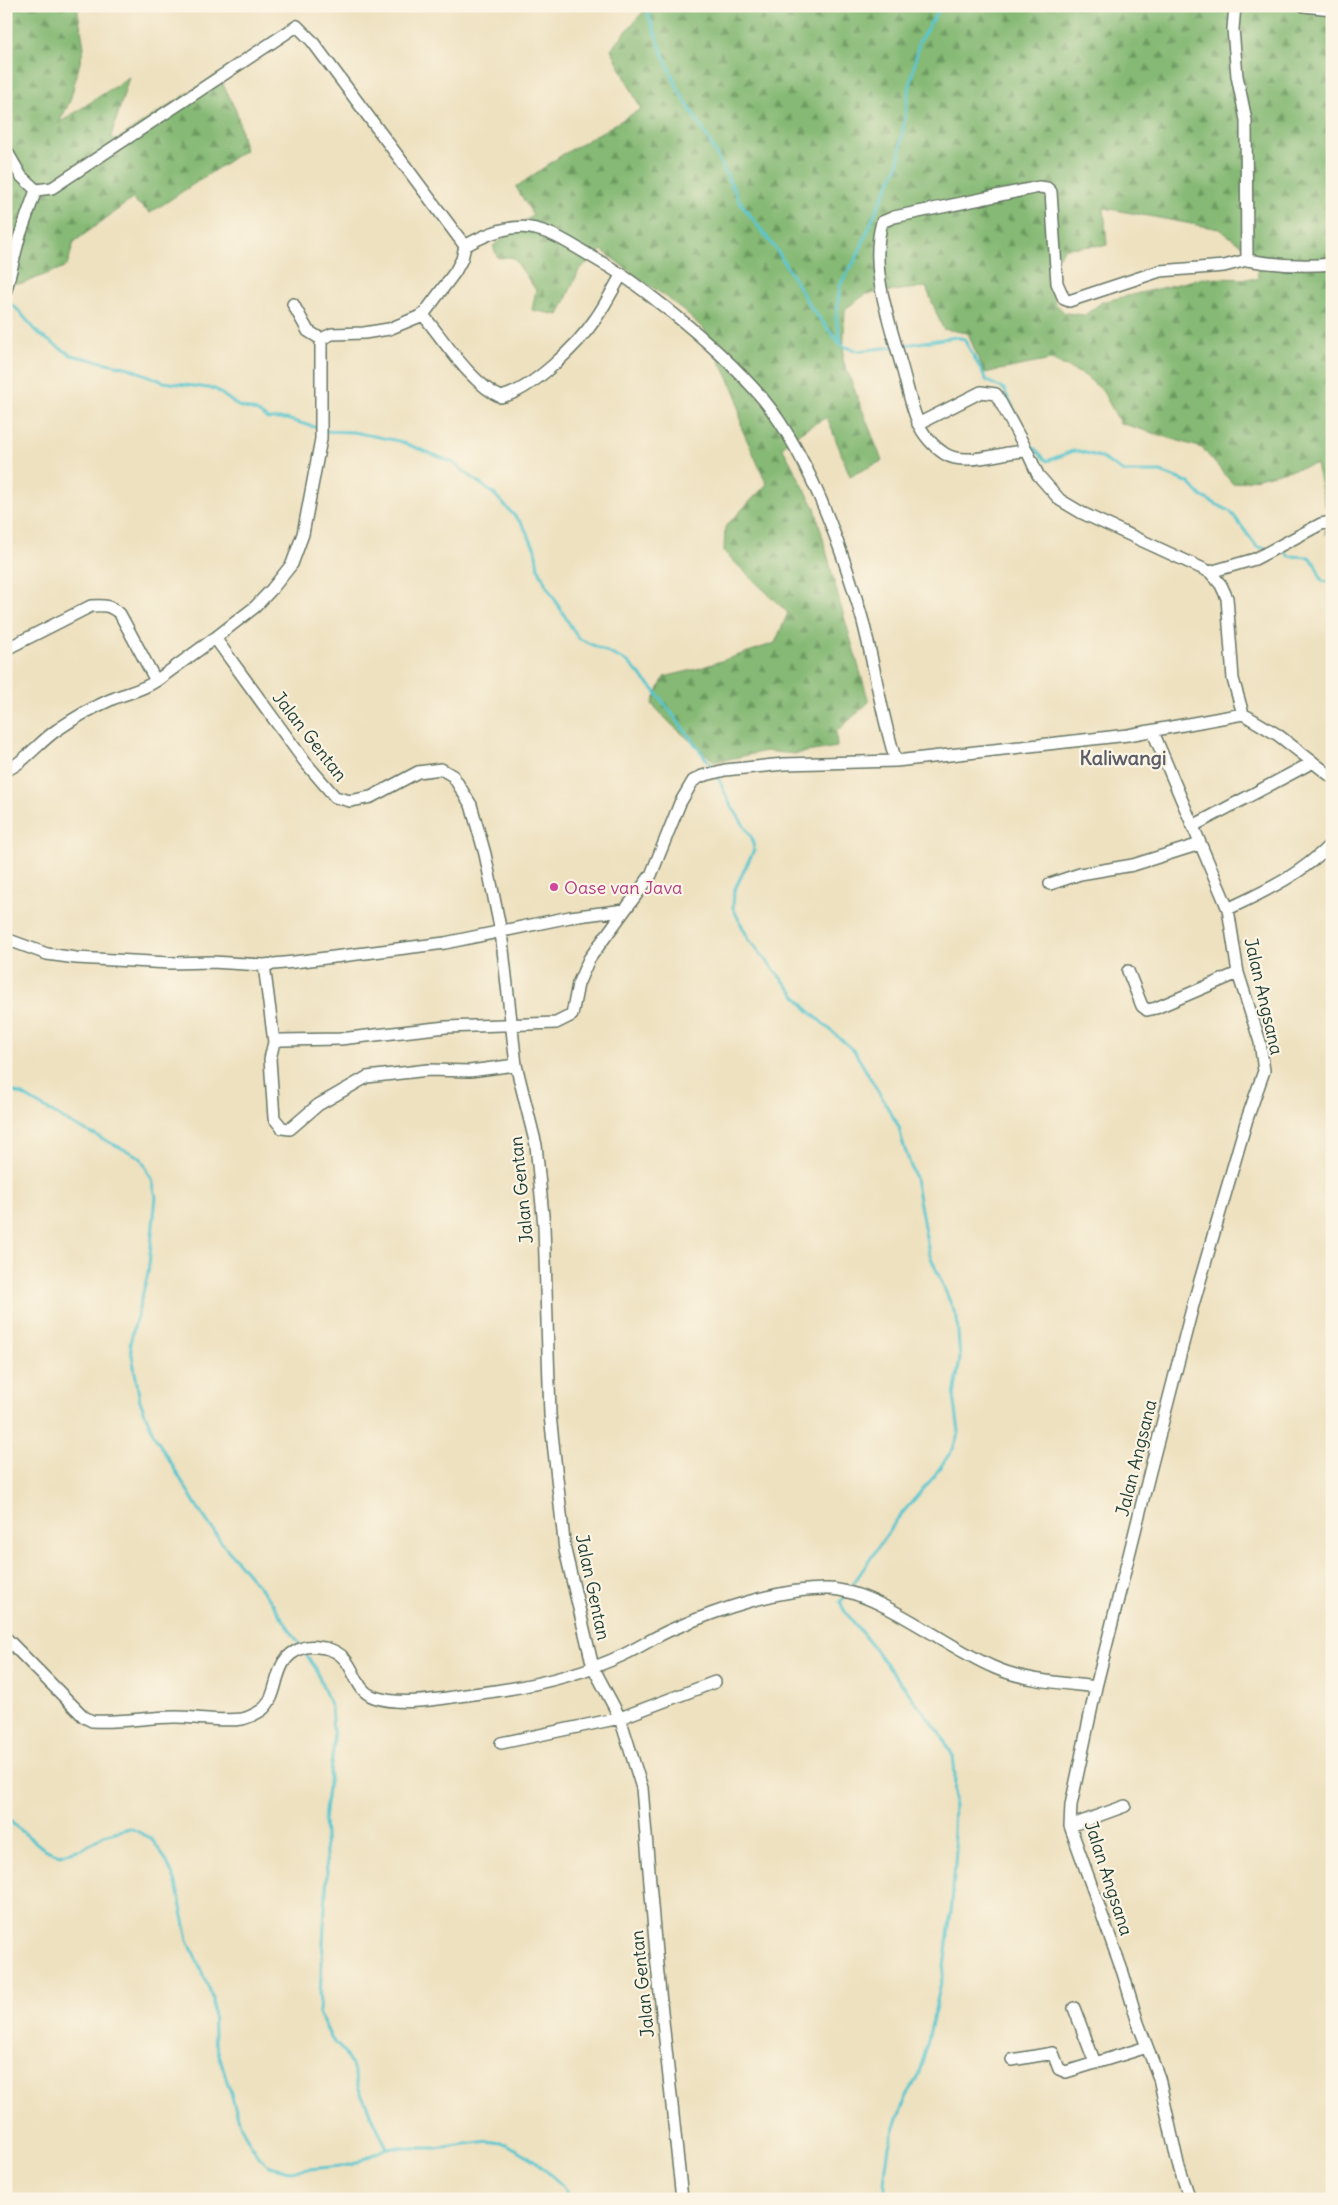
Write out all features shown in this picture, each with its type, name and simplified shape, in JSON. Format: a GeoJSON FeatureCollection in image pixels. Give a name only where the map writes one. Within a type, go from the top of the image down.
{"type":"FeatureCollection","features":[{"type":"Feature","properties":{"kind":"street"},"geometry":{"type":"LineString","coordinates":[[1235,6],[1233,29],[1237,76],[1246,120],[1247,260]]}},
{"type":"Feature","properties":{"kind":"street"},"geometry":{"type":"LineString","coordinates":[[1304,6],[1332,9]]}},
{"type":"Feature","properties":{"kind":"street"},"geometry":{"type":"LineString","coordinates":[[36,190],[52,188],[63,182],[297,26],[312,41],[465,246],[462,259],[455,272],[423,315],[389,329],[364,333],[332,334],[321,339]]}},
{"type":"Feature","properties":{"kind":"street"},"geometry":{"type":"LineString","coordinates":[[6,150],[22,176],[36,190]]}},
{"type":"Feature","properties":{"kind":"street"},"geometry":{"type":"LineString","coordinates":[[1027,451],[1011,451],[964,460],[946,454],[930,441],[918,424],[879,281],[878,252],[882,222],[894,216],[1047,188],[1052,198],[1057,283],[1064,298],[1069,301],[1100,292],[1124,281],[1160,271],[1224,266],[1247,260],[1277,266],[1302,267],[1332,264]]}},
{"type":"Feature","properties":{"kind":"street"},"geometry":{"type":"LineString","coordinates":[[6,290],[20,238],[36,190]]}},
{"type":"Feature","properties":{"kind":"street"},"geometry":{"type":"LineString","coordinates":[[465,246],[500,230],[520,226],[558,235],[622,274],[700,335],[764,400],[792,441],[816,488],[862,618],[896,761]]}},
{"type":"Feature","properties":{"kind":"street"},"geometry":{"type":"LineString","coordinates":[[423,315],[469,372],[492,393],[501,397],[520,390],[578,340],[597,318],[622,274]]}},
{"type":"Feature","properties":{"kind":"street"},"geometry":{"type":"LineString","coordinates":[[293,304],[308,331],[321,339]]}},
{"type":"Feature","properties":{"kind":"street"},"geometry":{"type":"LineString","coordinates":[[6,770],[18,765],[26,754],[56,730],[111,699],[144,689],[156,681],[254,607],[272,590],[292,564],[303,534],[321,439],[321,339]]}},
{"type":"Feature","properties":{"kind":"street"},"geometry":{"type":"LineString","coordinates":[[918,424],[981,392],[996,394],[1038,475],[1060,500],[1082,514],[1210,572],[1227,598],[1233,679],[1243,714]]}},
{"type":"Feature","properties":{"kind":"street"},"geometry":{"type":"LineString","coordinates":[[1210,572],[1276,549],[1287,541],[1322,524],[1332,522]]}},
{"type":"Feature","properties":{"kind":"street"},"geometry":{"type":"LineString","coordinates":[[6,649],[91,606],[105,605],[112,607],[120,614],[156,681]]}},
{"type":"Feature","properties":{"kind":"street","name":"Jalan Gentan"},"geometry":{"type":"LineString","coordinates":[[215,638],[306,762],[336,797],[350,801],[371,797],[418,772],[441,768],[453,776],[471,805],[485,854],[501,932],[516,1066],[536,1145],[544,1226],[550,1415],[565,1550],[593,1667],[620,1718],[642,1788],[657,1965],[682,2199]]}},
{"type":"Feature","properties":{"kind":"street"},"geometry":{"type":"LineString","coordinates":[[274,1042],[281,1040],[340,1039],[446,1027],[556,1023],[572,1015],[578,984],[588,959],[651,875],[680,803],[693,781],[711,773],[784,764],[896,761],[1024,749],[1152,732],[1243,714],[1278,735],[1332,777]]}},
{"type":"Feature","properties":{"kind":"street","name":"Jalan Angsana"},"geometry":{"type":"LineString","coordinates":[[1152,732],[1228,909],[1238,973],[1260,1042],[1264,1071],[1247,1120],[1193,1305],[1096,1687],[1070,1805],[1070,1826],[1159,2078],[1178,2164],[1190,2199]]}},
{"type":"Feature","properties":{"kind":"street"},"geometry":{"type":"LineString","coordinates":[[1193,826],[1313,762]]}},
{"type":"Feature","properties":{"kind":"street"},"geometry":{"type":"LineString","coordinates":[[1228,909],[1308,867],[1332,843]]}},
{"type":"Feature","properties":{"kind":"street"},"geometry":{"type":"LineString","coordinates":[[1050,884],[1080,874],[1133,865],[1200,844]]}},
{"type":"Feature","properties":{"kind":"street"},"geometry":{"type":"LineString","coordinates":[[6,939],[47,954],[76,958],[264,965],[368,954],[501,932],[570,917],[625,910]]}},
{"type":"Feature","properties":{"kind":"street"},"geometry":{"type":"LineString","coordinates":[[264,965],[274,1042],[270,1059],[274,1118],[282,1128],[290,1129],[318,1105],[367,1078],[428,1070],[470,1071],[516,1066]]}},
{"type":"Feature","properties":{"kind":"street"},"geometry":{"type":"LineString","coordinates":[[1128,971],[1142,1006],[1147,1010],[1156,1008],[1238,973]]}},
{"type":"Feature","properties":{"kind":"street"},"geometry":{"type":"LineString","coordinates":[[6,1638],[84,1717],[92,1721],[104,1722],[172,1717],[243,1719],[261,1710],[269,1702],[275,1680],[284,1659],[304,1647],[334,1650],[344,1656],[364,1690],[373,1696],[409,1701],[540,1684],[623,1655],[670,1630],[712,1613],[794,1590],[846,1592],[904,1617],[994,1668],[1022,1676],[1096,1687]]}},
{"type":"Feature","properties":{"kind":"street"},"geometry":{"type":"LineString","coordinates":[[501,1743],[620,1718],[715,1682]]}},
{"type":"Feature","properties":{"kind":"street"},"geometry":{"type":"LineString","coordinates":[[1070,1826],[1125,1806]]}},
{"type":"Feature","properties":{"kind":"street"},"geometry":{"type":"LineString","coordinates":[[1074,2008],[1095,2063]]}},
{"type":"Feature","properties":{"kind":"street"},"geometry":{"type":"LineString","coordinates":[[1012,2060],[1053,2053],[1058,2070],[1066,2072],[1147,2047]]}},
{"type":"Feature","properties":{"kind":"green space"},"geometry":{"type":"Polygon","coordinates":[[[6,6],[77,6],[84,47],[70,101],[59,123],[129,77],[111,137],[116,140],[218,74],[237,113],[245,150],[150,213],[132,199],[74,242],[67,266],[24,283],[6,284],[6,6]]]}},
{"type":"Feature","properties":{"kind":"green space"},"geometry":{"type":"Polygon","coordinates":[[[648,6],[1332,6],[1332,533],[1325,534],[1327,513],[1316,464],[1233,484],[1202,448],[1120,423],[1102,390],[1084,375],[1051,360],[984,373],[968,333],[943,329],[926,287],[866,294],[845,309],[843,360],[882,461],[850,476],[827,417],[802,431],[782,447],[815,508],[869,702],[836,732],[837,747],[794,754],[766,751],[715,762],[671,724],[652,704],[664,677],[697,669],[775,643],[788,613],[724,552],[725,527],[767,484],[742,429],[737,396],[704,329],[668,298],[602,250],[579,270],[559,315],[532,310],[536,290],[513,257],[498,258],[493,246],[533,215],[516,187],[562,155],[641,109],[611,49],[648,6]],[[1104,208],[1107,245],[1065,248],[1048,270],[1055,303],[1065,313],[1085,315],[1102,302],[1203,278],[1258,279],[1256,255],[1219,229],[1104,208]]]}},
{"type":"Feature","properties":{"kind":"waterway"},"geometry":{"type":"LineString","coordinates":[[648,6],[648,14],[679,91],[709,140],[740,202],[778,252],[811,308],[842,346],[858,351],[893,347]]}},
{"type":"Feature","properties":{"kind":"waterway"},"geometry":{"type":"LineString","coordinates":[[842,346],[836,319],[840,285],[857,257],[878,206],[898,166],[908,95],[919,42],[941,6]]}},
{"type":"Feature","properties":{"kind":"waterway"},"geometry":{"type":"LineString","coordinates":[[6,301],[16,308],[40,335],[71,355],[129,368],[164,382],[215,389],[238,406],[256,411],[268,419],[286,419],[318,428]]}},
{"type":"Feature","properties":{"kind":"waterway"},"geometry":{"type":"LineString","coordinates":[[899,346],[956,337],[964,339],[987,381],[1004,389],[1029,443],[1047,461],[1073,451],[1079,451],[1100,457],[1124,472],[1161,472],[1189,483],[1201,496],[1231,512],[1257,547],[1265,548]]}},
{"type":"Feature","properties":{"kind":"waterway"},"geometry":{"type":"LineString","coordinates":[[324,431],[353,432],[399,441],[452,462],[495,495],[523,525],[535,549],[538,567],[546,585],[578,638],[628,662],[654,690],[714,769]]}},
{"type":"Feature","properties":{"kind":"waterway"},"geometry":{"type":"LineString","coordinates":[[1281,547],[1289,556],[1309,557],[1315,564],[1322,581],[1332,583]]}},
{"type":"Feature","properties":{"kind":"waterway"},"geometry":{"type":"LineString","coordinates":[[717,775],[729,802],[752,838],[754,850],[734,891],[733,908],[749,940],[807,1009],[855,1052],[899,1127],[915,1178],[929,1253],[957,1318],[960,1359],[954,1396],[959,1432],[953,1449],[932,1479],[898,1518],[849,1590]]}},
{"type":"Feature","properties":{"kind":"waterway"},"geometry":{"type":"LineString","coordinates":[[6,1089],[23,1095],[72,1124],[140,1157],[152,1179],[156,1197],[148,1273],[130,1343],[140,1401],[154,1435],[198,1508],[222,1543],[270,1600],[316,1669],[331,1707],[334,1743],[324,1819],[327,1874],[319,2013],[331,2038],[344,2052],[352,2066],[359,2089],[387,2148]]}},
{"type":"Feature","properties":{"kind":"waterway"},"geometry":{"type":"LineString","coordinates":[[846,1595],[840,1602],[844,1610],[940,1733],[953,1756],[955,1774],[953,1833],[956,1850],[952,1904],[943,1975],[924,2057],[918,2075],[901,2109],[889,2146],[884,2182],[887,2199]]}},
{"type":"Feature","properties":{"kind":"waterway"},"geometry":{"type":"LineString","coordinates":[[6,1813],[13,1824],[44,1849],[59,1855],[82,1849],[104,1835],[130,1828],[151,1838],[166,1860],[176,1883],[188,1940],[213,1998],[214,2038],[241,2127],[257,2155],[269,2166],[289,2171],[351,2165],[387,2148],[436,2148],[488,2141],[507,2144],[534,2160],[562,2185],[570,2199]]}},
{"type":"Feature","properties":{"kind":"place","name":"Oase van Java"},"geometry":{"type":"Point","coordinates":[554,887]}},
{"type":"Feature","properties":{"kind":"district","name":"Kaliwangi"},"geometry":{"type":"Point","coordinates":[1123,757]}}]}
